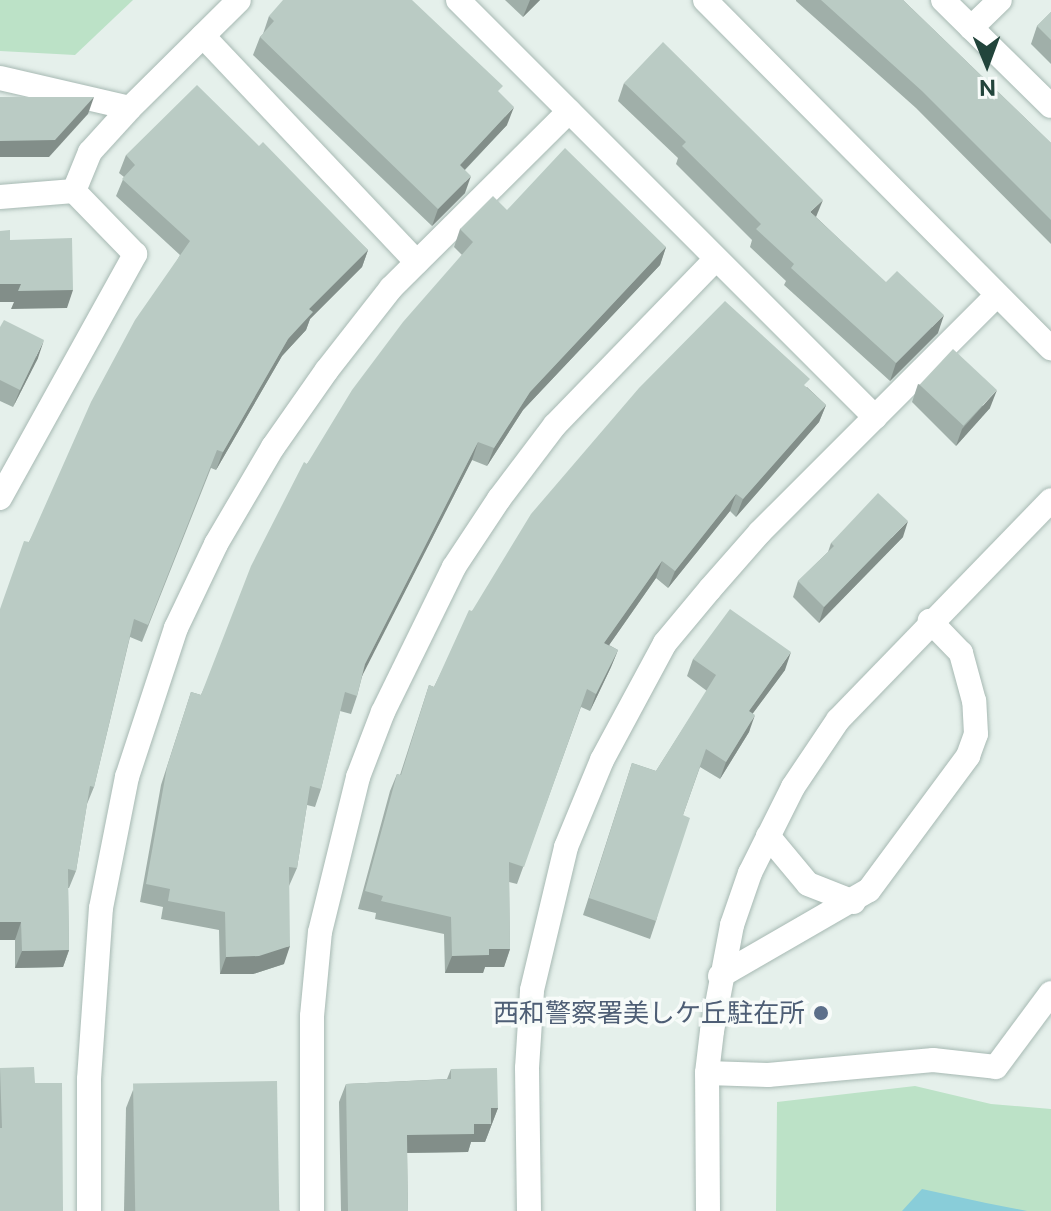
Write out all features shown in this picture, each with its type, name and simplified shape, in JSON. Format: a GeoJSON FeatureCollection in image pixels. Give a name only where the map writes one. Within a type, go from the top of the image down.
{"type":"FeatureCollection","features":[{"type":"Feature","properties":{"kind":"street"},"geometry":{"type":"LineString","coordinates":[[74,191],[90,152],[239,0]]}},
{"type":"Feature","properties":{"kind":"street"},"geometry":{"type":"LineString","coordinates":[[458,0],[875,417]]}},
{"type":"Feature","properties":{"kind":"street"},"geometry":{"type":"LineString","coordinates":[[705,0],[1051,348]]}},
{"type":"Feature","properties":{"kind":"street"},"geometry":{"type":"LineString","coordinates":[[943,0],[1051,106]]}},
{"type":"Feature","properties":{"kind":"street"},"geometry":{"type":"LineString","coordinates":[[971,28],[1000,0]]}},
{"type":"Feature","properties":{"kind":"street"},"geometry":{"type":"LineString","coordinates":[[203,36],[417,262]]}},
{"type":"Feature","properties":{"kind":"street"},"geometry":{"type":"LineString","coordinates":[[0,78],[130,108]]}},
{"type":"Feature","properties":{"kind":"street"},"geometry":{"type":"LineString","coordinates":[[89,1211],[89,1079],[101,908],[127,777],[176,628],[216,544],[273,447],[327,370],[417,262],[569,111]]}},
{"type":"Feature","properties":{"kind":"street"},"geometry":{"type":"LineString","coordinates":[[0,197],[74,191]]}},
{"type":"Feature","properties":{"kind":"street"},"geometry":{"type":"LineString","coordinates":[[0,498],[18,457],[135,254],[74,191]]}},
{"type":"Feature","properties":{"kind":"street"},"geometry":{"type":"LineString","coordinates":[[312,1211],[312,1016],[320,932],[358,777],[383,712],[454,567],[499,499],[555,425],[716,259]]}},
{"type":"Feature","properties":{"kind":"street"},"geometry":{"type":"LineString","coordinates":[[529,1211],[532,990],[566,847],[602,760],[665,643],[760,532],[997,295]]}},
{"type":"Feature","properties":{"kind":"street"},"geometry":{"type":"LineString","coordinates":[[708,1211],[707,1073],[720,976],[732,925],[768,836],[793,787],[838,720],[930,621],[1051,500]]}},
{"type":"Feature","properties":{"kind":"street"},"geometry":{"type":"LineString","coordinates":[[720,976],[774,941],[854,902],[869,890],[968,756],[976,734],[961,653],[930,621]]}},
{"type":"Feature","properties":{"kind":"street"},"geometry":{"type":"LineString","coordinates":[[768,836],[808,884],[828,896],[854,902]]}},
{"type":"Feature","properties":{"kind":"street"},"geometry":{"type":"LineString","coordinates":[[707,1073],[768,1075],[933,1060],[996,1067],[1051,993]]}},
{"type":"Feature","properties":{"kind":"green space"},"geometry":{"type":"Polygon","coordinates":[[[0,0],[133,0],[75,55],[0,51],[0,0]]]}},
{"type":"Feature","properties":{"kind":"green space"},"geometry":{"type":"Polygon","coordinates":[[[915,1086],[991,1104],[1051,1109],[1051,1211],[776,1211],[777,1102],[915,1086]]]}},
{"type":"Feature","properties":{"kind":"water"},"geometry":{"type":"Polygon","coordinates":[[[922,1189],[986,1203],[1027,1211],[902,1211],[922,1189]]]}},
{"type":"Feature","properties":{"kind":"building"},"geometry":{"type":"Polygon","coordinates":[[[283,0],[412,0],[503,86],[498,91],[514,107],[460,165],[471,176],[438,209],[260,37],[274,21],[269,16],[283,0]]]}},
{"type":"Feature","properties":{"kind":"building"},"geometry":{"type":"Polygon","coordinates":[[[821,0],[903,0],[1051,143],[1051,220],[922,91],[821,0]]]}},
{"type":"Feature","properties":{"kind":"building"},"geometry":{"type":"Polygon","coordinates":[[[1051,12],[1051,40],[1037,26],[1051,12]]]}},
{"type":"Feature","properties":{"kind":"building"},"geometry":{"type":"Polygon","coordinates":[[[663,42],[823,200],[810,212],[886,282],[897,271],[944,315],[896,363],[791,268],[794,264],[756,229],[761,224],[682,146],[686,142],[624,83],[663,42]]]}},
{"type":"Feature","properties":{"kind":"building"},"geometry":{"type":"Polygon","coordinates":[[[197,85],[259,146],[263,142],[368,250],[309,309],[313,312],[288,339],[223,452],[217,450],[148,625],[134,619],[94,787],[90,786],[76,871],[68,869],[69,950],[22,951],[21,922],[0,922],[0,609],[24,541],[29,542],[91,402],[135,320],[190,241],[122,179],[135,165],[126,155],[197,85]]]}},
{"type":"Feature","properties":{"kind":"building"},"geometry":{"type":"Polygon","coordinates":[[[0,97],[94,97],[55,140],[0,141],[0,97]]]}},
{"type":"Feature","properties":{"kind":"building"},"geometry":{"type":"Polygon","coordinates":[[[565,148],[666,247],[530,392],[494,448],[478,442],[365,664],[357,696],[345,692],[321,789],[310,786],[297,868],[289,867],[290,946],[259,956],[226,957],[225,912],[168,901],[170,889],[146,884],[167,767],[191,692],[201,695],[251,566],[304,462],[307,464],[352,390],[403,322],[473,242],[460,229],[493,196],[507,210],[565,148]]]}},
{"type":"Feature","properties":{"kind":"building"},"geometry":{"type":"Polygon","coordinates":[[[10,230],[10,240],[72,238],[73,290],[18,291],[21,284],[0,284],[0,231],[10,230]]]}},
{"type":"Feature","properties":{"kind":"building"},"geometry":{"type":"Polygon","coordinates":[[[725,301],[810,379],[804,385],[826,405],[743,499],[736,494],[675,571],[662,561],[604,643],[618,650],[596,694],[587,689],[524,867],[509,862],[510,949],[489,949],[489,955],[452,956],[451,917],[381,901],[383,896],[365,891],[397,774],[401,775],[429,685],[434,687],[469,610],[472,611],[531,514],[639,388],[725,301]]]}},
{"type":"Feature","properties":{"kind":"building"},"geometry":{"type":"Polygon","coordinates":[[[4,320],[44,340],[20,390],[0,380],[0,327],[4,320]]]}},
{"type":"Feature","properties":{"kind":"building"},"geometry":{"type":"Polygon","coordinates":[[[953,349],[997,390],[963,426],[920,385],[953,349]]]}},
{"type":"Feature","properties":{"kind":"building"},"geometry":{"type":"Polygon","coordinates":[[[878,493],[908,521],[824,607],[798,581],[834,546],[831,543],[878,493]]]}},
{"type":"Feature","properties":{"kind":"building"},"geometry":{"type":"Polygon","coordinates":[[[730,609],[791,652],[749,711],[755,715],[726,762],[706,749],[683,815],[690,818],[656,921],[589,898],[632,763],[656,771],[716,675],[693,659],[730,609]]]}},
{"type":"Feature","properties":{"kind":"building"},"geometry":{"type":"Polygon","coordinates":[[[34,1067],[35,1083],[62,1083],[63,1211],[0,1211],[0,1068],[34,1067]]]}},
{"type":"Feature","properties":{"kind":"building"},"geometry":{"type":"Polygon","coordinates":[[[497,1068],[498,1108],[491,1108],[491,1124],[474,1124],[474,1134],[407,1135],[408,1211],[348,1211],[346,1084],[451,1079],[451,1069],[497,1068]]]}},
{"type":"Feature","properties":{"kind":"building"},"geometry":{"type":"Polygon","coordinates":[[[277,1081],[279,1211],[135,1211],[133,1084],[277,1081]]]}},
{"type":"Feature","properties":{"kind":"place","name":"西和警察署美しケ丘駐在所"},"geometry":{"type":"Point","coordinates":[821,1013]}}]}
